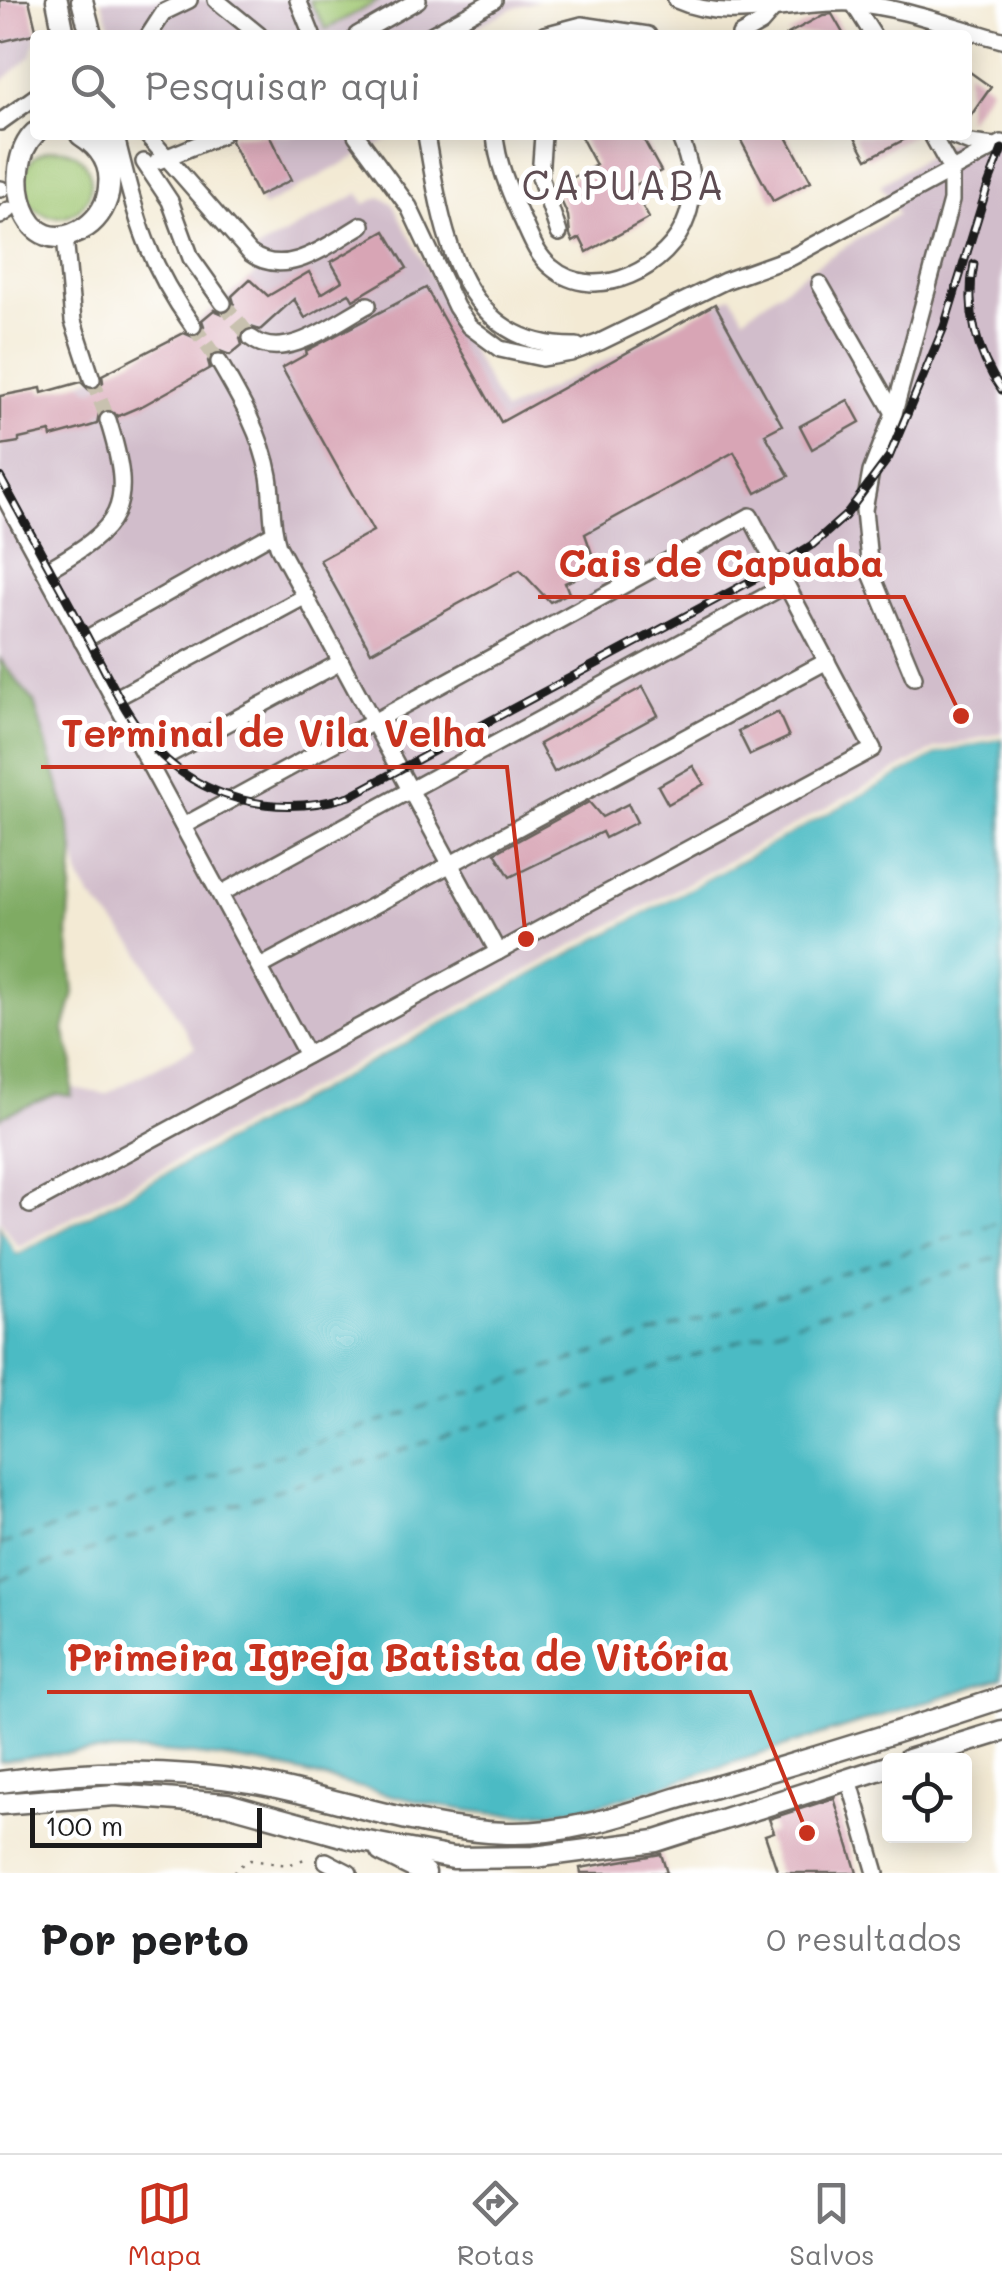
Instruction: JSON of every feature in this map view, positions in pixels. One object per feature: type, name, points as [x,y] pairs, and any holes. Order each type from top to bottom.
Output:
[{"type":"main road","points":[[82,0],[90,30]]},
{"type":"main road","points":[[30,135],[7,157],[1,189],[4,213],[32,232],[65,236],[85,228],[101,212],[110,181],[112,142]]},
{"type":"main road","points":[[88,140],[100,150],[110,181]]},
{"type":"main road","points":[[0,1782],[69,1772],[148,1770],[255,1783],[406,1818],[512,1834],[602,1820],[826,1755],[1002,1698]]},
{"type":"main road","points":[[931,1753],[1002,1731]]},
{"type":"main road","points":[[0,1804],[114,1795],[227,1804],[357,1840],[453,1858],[534,1857],[656,1841],[882,1769]]},
{"type":"main road","points":[[357,1840],[414,1871]]},
{"type":"street","points":[[151,30],[164,12],[189,0]]},
{"type":"street","points":[[216,0],[253,30]]},
{"type":"street","points":[[298,0],[310,30]]},
{"type":"street","points":[[366,30],[418,0]]},
{"type":"street","points":[[447,29],[494,0]]},
{"type":"street","points":[[676,0],[716,11],[853,3],[884,7],[966,30]]},
{"type":"street","points":[[853,3],[869,30]]},
{"type":"street","points":[[750,30],[761,24],[775,7]]},
{"type":"street","points":[[563,30],[582,25],[615,30]]},
{"type":"street","points":[[972,32],[1002,40]]},
{"type":"street","points":[[0,122],[30,101]]},
{"type":"street","points":[[151,140],[250,252],[264,261],[295,262],[362,225]]},
{"type":"street","points":[[144,162],[166,160],[210,140]]},
{"type":"street","points":[[360,140],[409,207],[456,307],[478,335],[500,349],[528,358],[556,357],[600,342],[725,281],[810,248],[998,144]]},
{"type":"street","points":[[427,140],[445,234],[461,275],[478,303],[502,325],[531,340],[564,346],[600,342]]},
{"type":"street","points":[[495,140],[503,171],[537,250],[558,273],[592,284],[617,280],[649,265],[681,232],[692,191],[690,164],[681,140]]},
{"type":"street","points":[[544,140],[540,177],[559,233]]},
{"type":"street","points":[[914,677],[877,591],[864,529],[871,472],[894,413],[952,201],[951,169],[935,140]]},
{"type":"street","points":[[962,140],[998,144]]},
{"type":"street","points":[[112,142],[144,162],[170,201],[190,258],[223,303]]},
{"type":"street","points":[[112,142],[144,241],[162,280],[193,326]]},
{"type":"street","points":[[65,236],[73,320],[92,379]]},
{"type":"street","points":[[820,284],[894,413]]},
{"type":"street","points":[[250,338],[274,349],[291,346],[368,305]]},
{"type":"street","points":[[219,362],[252,422],[266,463],[274,533],[498,952]]},
{"type":"street","points":[[44,571],[94,542],[115,514],[122,480],[108,420]]},
{"type":"street","points":[[0,489],[308,1055]]},
{"type":"street","points":[[30,1205],[873,749],[750,516],[183,826]]},
{"type":"street","points":[[82,641],[274,533]]},
{"type":"street","points":[[220,894],[786,585]]},
{"type":"street","points":[[114,698],[306,596]]},
{"type":"street","points":[[260,967],[826,661]]},
{"type":"street","points":[[150,765],[341,662]]},
{"type":"street","points":[[849,1779],[876,1873]]},
{"type":"street","points":[[326,1861],[349,1873]]},
{"type":"path","points":[[234,1873],[250,1860],[288,1865]]},
{"type":"shaded area","points":[[0,0],[29,0],[36,30],[30,30],[30,57],[0,83]]},
{"type":"shaded area","points":[[101,0],[540,0],[515,7],[470,30],[112,30]]},
{"type":"shaded area","points":[[972,129],[1002,133],[1002,738],[938,753],[16,1254],[0,1225],[0,1119],[57,1094],[71,1096],[73,1088],[106,1094],[195,1047],[138,949],[90,896],[80,879],[65,807],[34,702],[0,659],[0,396],[41,388],[43,393],[71,386],[129,363],[178,337],[255,275],[242,258],[359,193],[365,204],[380,197],[392,203],[504,412],[732,296],[744,317],[816,265],[898,214],[880,185],[954,140],[972,140]]},
{"type":"shaded area","points":[[230,140],[387,140],[263,207]]},
{"type":"green space","points":[[309,0],[380,0],[326,29]]},
{"type":"green space","points":[[57,149],[81,159],[91,183],[81,207],[57,217],[33,207],[23,183],[33,159]]},
{"type":"green space","points":[[0,659],[34,702],[65,807],[74,850],[68,934],[74,993],[64,1030],[73,1064],[71,1096],[57,1094],[0,1119]]},
{"type":"water","points":[[1002,738],[1002,1678],[619,1799],[530,1814],[438,1806],[287,1769],[193,1755],[63,1753],[0,1762],[0,1225],[17,1254],[938,753]]},
{"type":"pier","points":[[1002,733],[1002,738],[938,753],[16,1254],[0,1225],[0,1220],[18,1247],[935,749]]},
{"type":"building","points":[[0,0],[29,0],[36,30],[0,42]]},
{"type":"building","points":[[832,14],[841,30],[795,30]]},
{"type":"building","points":[[972,74],[991,87],[972,114]]},
{"type":"building","points":[[271,140],[291,180],[258,196],[231,141]]},
{"type":"building","points":[[583,140],[644,140],[661,171],[632,187],[649,218],[587,252],[580,238],[573,242],[568,216],[555,187],[596,165]]},
{"type":"building","points":[[741,140],[789,140],[811,181],[773,201]]},
{"type":"building","points":[[857,140],[903,140],[867,159]]},
{"type":"building","points":[[385,231],[407,268],[353,300],[349,293],[305,318],[294,299],[260,330],[244,329],[242,345],[230,355],[213,353],[208,361],[210,368],[144,405],[118,416],[106,409],[99,413],[97,424],[0,445],[0,396],[41,388],[42,393],[81,382],[89,390],[96,389],[103,382],[102,375],[184,333],[200,335],[202,320],[214,310],[230,312],[232,296],[250,279],[268,296],[309,272],[321,294],[342,281],[331,262]]},
{"type":"building","points":[[426,288],[501,422],[715,304],[782,425],[765,434],[789,476],[756,493],[734,452],[585,534],[597,568],[565,583],[569,593],[550,602],[520,570],[371,652],[320,560],[373,531],[282,368],[307,354],[306,351]]},
{"type":"building","points":[[848,400],[860,422],[812,449],[800,426]]},
{"type":"building","points":[[643,687],[658,715],[554,772],[539,744]]},
{"type":"building","points":[[778,712],[789,737],[750,755],[738,731]]},
{"type":"building","points":[[693,766],[704,784],[668,804],[658,786]]},
{"type":"building","points":[[589,802],[602,817],[628,804],[637,822],[605,838],[602,832],[510,877],[495,853]]},
{"type":"building","points":[[834,1798],[857,1873],[778,1873],[765,1835],[774,1832],[769,1819]]},
{"type":"building","points":[[661,1854],[667,1873],[581,1873],[580,1868]]},
{"type":"ferry route","points":[[0,1545],[1002,1221]]},
{"type":"ferry route","points":[[0,1580],[1002,1256]]},
{"type":"tunnel","points":[[223,303],[251,338]]},
{"type":"tunnel","points":[[193,326],[219,362]]},
{"type":"tunnel","points":[[92,379],[108,420]]},
{"type":"railway","points":[[0,477],[120,699],[165,759],[188,776],[238,799],[293,805],[350,796],[775,568],[812,545],[845,516],[889,457],[944,327],[1002,149]]},
{"type":"railway","points":[[974,264],[971,297],[975,330],[985,361],[1002,390]]},
{"type":"place","name":"Cais de Capuaba","points":[[961,716]]},
{"type":"place","name":"Terminal de Vila Velha","points":[[526,939]]},
{"type":"place","name":"Primeira Igreja Batista de Vitória","points":[[807,1833]]},
{"type":"district","name":"CAPUABA","points":[[624,186]]}]
